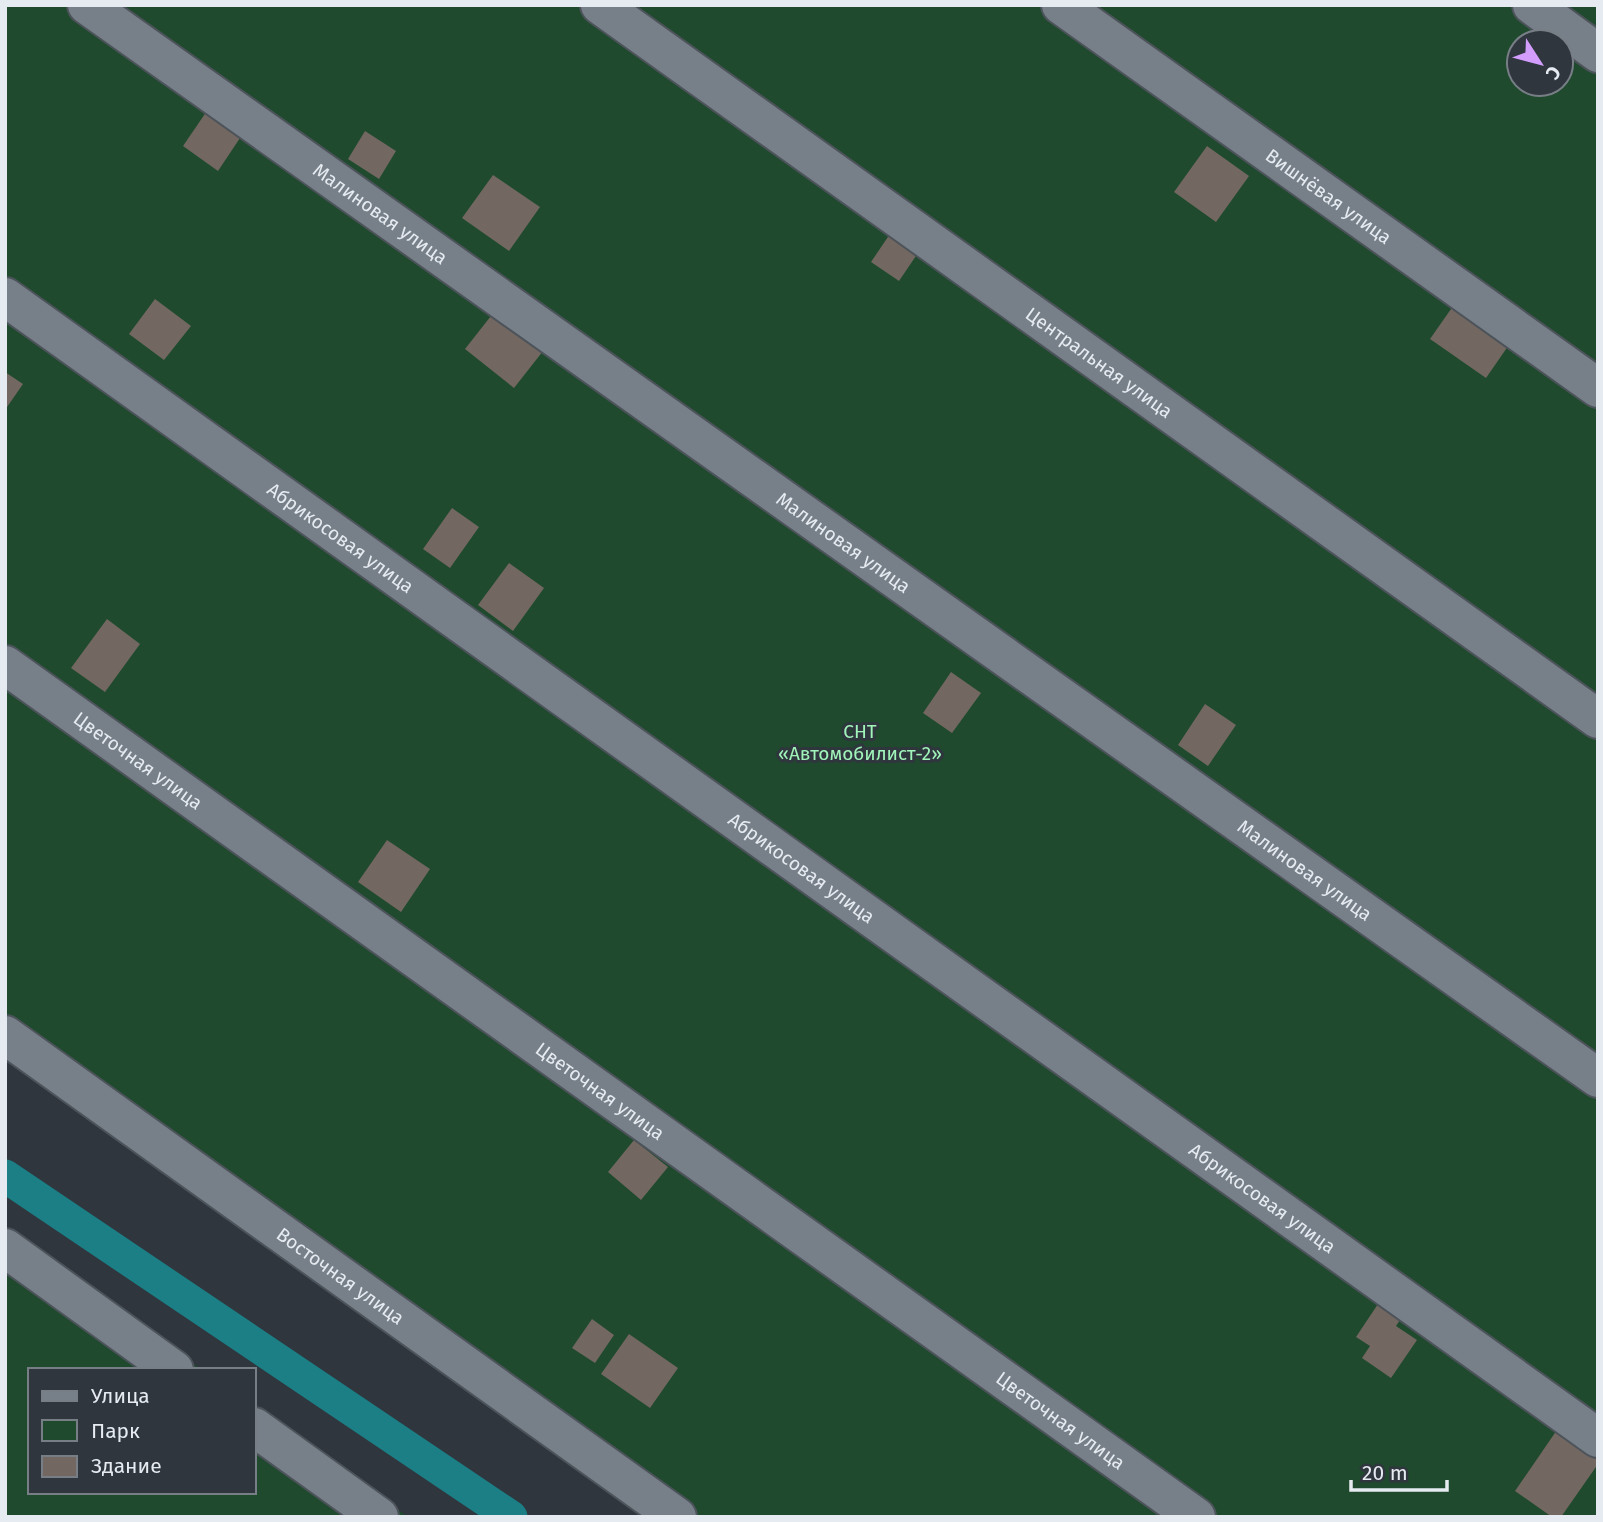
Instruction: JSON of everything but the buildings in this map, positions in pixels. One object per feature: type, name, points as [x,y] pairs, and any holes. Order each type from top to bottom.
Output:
[{"type":"street","name":"Малиновая улица","points":[[88,5],[1598,1078]]},
{"type":"street","name":"Центральная улица","points":[[600,5],[1598,719]]},
{"type":"street","name":"Вишнёвая улица","points":[[1061,5],[1598,388]]},
{"type":"street","points":[[1532,5],[1598,52]]},
{"type":"street","name":"Абрикосовая улица","points":[[5,297],[1598,1438]]},
{"type":"street","name":"Цветочная улица","points":[[5,665],[1196,1517]]},
{"type":"street","name":"Восточная улица","points":[[5,1035],[677,1517]]},
{"type":"street","points":[[5,1248],[171,1368]]},
{"type":"street","points":[[256,1428],[379,1517]]},
{"type":"green space","name":"СНТ «Автомобилист-2»","points":[[5,5],[1598,5],[1598,1517],[677,1517],[5,1035]]},
{"type":"green space","points":[[5,1229],[199,1368],[28,1368],[28,1494],[256,1494],[256,1408],[408,1517],[5,1517]]},
{"type":"waterway","points":[[5,1176],[511,1517]]}]
